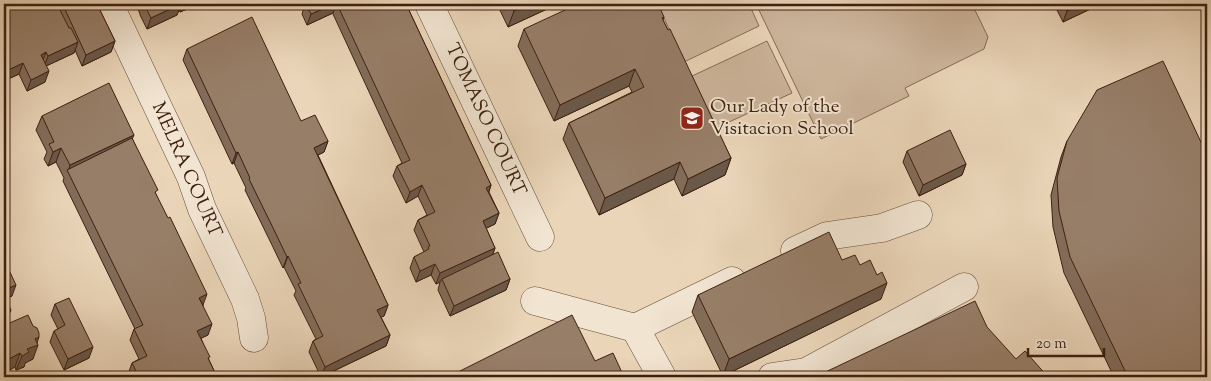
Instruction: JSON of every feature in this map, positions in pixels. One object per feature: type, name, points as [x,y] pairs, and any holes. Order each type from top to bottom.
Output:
[{"type":"street","name":"MELRA COURT","points":[[109,4],[191,177],[202,209],[245,298],[254,338]]},
{"type":"street","name":"TOMASO COURT","points":[[430,4],[540,237]]},
{"type":"street","points":[[777,259],[827,236],[882,228],[918,216]]},
{"type":"street","points":[[535,301],[635,328],[752,271]]},
{"type":"street","points":[[772,377],[806,372],[964,287]]},
{"type":"street","points":[[635,328],[662,377]]},
{"type":"shaded area","points":[[672,4],[749,4],[759,26],[684,62],[660,9]]},
{"type":"shaded area","points":[[756,4],[972,4],[988,37],[984,49],[905,88],[909,96],[821,139]]},
{"type":"shaded area","points":[[767,41],[792,93],[716,128],[692,76]]},
{"type":"building","points":[[22,4],[97,4],[115,41],[86,55],[63,5],[60,10],[78,42],[48,56],[46,52],[41,55],[49,71],[31,80],[23,63],[4,72],[4,12]]},
{"type":"building","points":[[144,4],[181,4],[151,18]]},
{"type":"building","points":[[306,4],[334,4],[311,14]]},
{"type":"building","points":[[337,4],[406,4],[491,185],[486,188],[499,213],[483,221],[495,248],[440,273],[435,264],[420,271],[414,257],[429,249],[428,247],[430,246],[418,220],[435,212],[422,185],[410,192],[397,166],[410,160]]},
{"type":"building","points":[[511,4],[529,4],[514,11]]},
{"type":"building","points":[[578,4],[658,4],[664,17],[662,18],[668,30],[670,29],[731,158],[688,179],[680,162],[605,198],[569,123],[644,87],[635,69],[560,105],[524,29]]},
{"type":"building","points":[[1064,4],[1082,4],[1067,11]]},
{"type":"building","points":[[252,17],[301,121],[315,115],[328,141],[314,148],[388,305],[377,310],[390,335],[325,367],[313,341],[323,336],[298,284],[301,283],[187,49]]},
{"type":"building","points":[[1163,61],[1207,155],[1207,377],[1128,377],[1070,257],[1059,211],[1057,178],[1067,141],[1097,90]]},
{"type":"building","points":[[109,83],[134,135],[70,165],[61,148],[53,152],[49,144],[54,142],[42,116]]},
{"type":"building","points":[[950,130],[966,164],[923,185],[907,151]]},
{"type":"building","points":[[132,138],[158,190],[155,192],[168,218],[170,217],[207,294],[199,298],[212,324],[197,331],[210,357],[208,358],[217,377],[139,377],[132,363],[147,356],[134,329],[143,325],[67,170]]},
{"type":"building","points":[[829,232],[842,260],[855,255],[860,265],[870,260],[877,275],[882,272],[887,283],[729,359],[698,295]]},
{"type":"building","points":[[498,252],[510,279],[454,306],[442,279]]},
{"type":"building","points":[[8,268],[16,285],[4,290],[4,270]]},
{"type":"building","points":[[4,298],[11,310],[4,313]]},
{"type":"building","points":[[69,298],[93,347],[68,359],[54,331],[65,325],[55,304]]},
{"type":"building","points":[[975,301],[987,327],[1016,359],[1025,351],[1048,377],[815,377]]},
{"type":"building","points":[[28,315],[39,333],[39,337],[35,339],[38,345],[27,349],[29,352],[22,356],[20,353],[9,359],[4,364],[4,322],[5,325]]},
{"type":"building","points":[[572,315],[595,361],[613,353],[624,377],[448,377]]},
{"type":"building","points":[[4,366],[9,377],[4,377]]},
{"type":"place","name":"Our Lady of the Visitacion School","points":[[692,118]]}]
